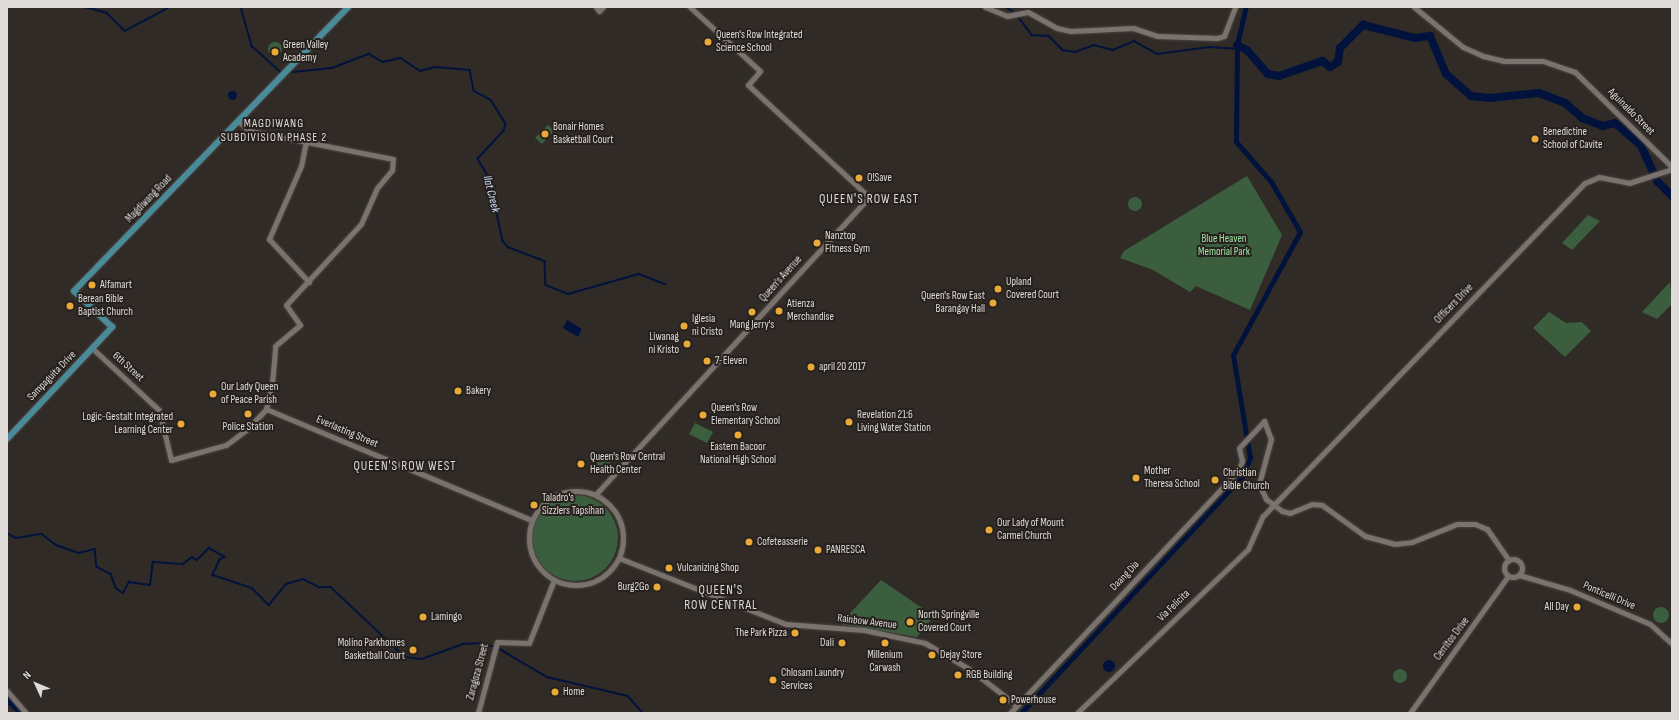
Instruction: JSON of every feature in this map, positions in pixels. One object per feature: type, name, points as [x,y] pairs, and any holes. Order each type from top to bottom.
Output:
[{"type":"main road","name":"Magdiwang Road","points":[[112,327],[74,291],[348,7]]},
{"type":"main road","name":"Sampaguita Drive","points":[[7,439],[112,327]]},
{"type":"street","points":[[596,7],[599,11],[603,7]]},
{"type":"street","name":"Queen's Avenue","points":[[596,494],[869,198],[748,85],[760,71],[690,7]]},
{"type":"street","points":[[985,7],[1006,16],[1021,12],[1057,28],[1081,31],[1133,28],[1158,36],[1217,38],[1224,36],[1235,7]]},
{"type":"street","name":"Aguinaldo Street","points":[[1414,7],[1463,47],[1478,54],[1504,61],[1533,60],[1562,66],[1575,72],[1594,88],[1672,168]]},
{"type":"street","points":[[238,121],[250,131],[393,159],[392,170],[377,188],[361,224],[309,282],[286,304],[300,325],[274,346],[272,384],[266,409]]},
{"type":"street","points":[[306,141],[301,166],[269,239],[309,282]]},
{"type":"street","name":"Officers Drive","points":[[1273,505],[1585,183],[1599,177],[1625,184],[1649,178],[1672,168]]},
{"type":"street","name":"6th Street","points":[[92,348],[150,401],[161,415],[171,460],[227,444],[266,409]]},
{"type":"street","name":"Everlasting Street","points":[[266,409],[532,520]]},
{"type":"street","name":"Daang Dia","points":[[1010,713],[1238,471],[1242,461],[1239,448],[1264,421],[1271,439],[1259,484],[1273,505]]},
{"type":"street","points":[[580,490],[596,494],[612,506],[619,518],[624,538],[619,558],[609,572],[590,583],[568,585],[554,580],[538,567],[532,555],[528,541],[532,520],[544,502],[558,494],[580,490]]},
{"type":"street","points":[[1273,505],[1290,513],[1312,504],[1322,504],[1365,536],[1394,544],[1412,542],[1457,524],[1475,524],[1487,529],[1509,560],[1520,562],[1520,574],[1508,576],[1504,566],[1509,560]]},
{"type":"street","name":"Via Felicita","points":[[1077,713],[1248,549],[1260,519],[1273,505]]},
{"type":"street","name":"Rainbow Avenue","points":[[619,558],[786,624],[890,634],[925,643],[965,666],[1016,705]]},
{"type":"street","name":"Ponticelli Drive","points":[[1520,574],[1530,579],[1574,592],[1650,624],[1672,644]]},
{"type":"street","name":"Cerritos Drive","points":[[1410,713],[1508,576]]},
{"type":"street","name":"Zaragoza Street","points":[[478,713],[496,642],[529,643],[554,580]]},
{"type":"street","points":[[7,691],[26,713]]},
{"type":"green space","points":[[275,42],[280,44],[282,49],[280,54],[275,56],[270,54],[268,49],[270,44]]},
{"type":"green space","name":"Bonair Homes Basketball Court","points":[[548,125],[554,131],[542,144],[535,138]]},
{"type":"green space","name":"Blue Heaven Memorial Park","points":[[1247,176],[1282,235],[1250,310],[1196,286],[1190,292],[1153,270],[1120,258],[1124,251]]},
{"type":"green space","points":[[1135,197],[1140,199],[1142,204],[1140,209],[1135,211],[1130,209],[1128,204],[1130,199]]},
{"type":"green space","points":[[1588,215],[1600,221],[1572,250],[1562,243]]},
{"type":"green space","points":[[1670,282],[1672,304],[1657,319],[1642,312]]},
{"type":"green space","points":[[1549,312],[1566,323],[1582,322],[1591,331],[1565,357],[1533,328]]},
{"type":"green space","points":[[695,423],[713,432],[707,443],[689,434]]},
{"type":"green space","points":[[604,457],[609,459],[611,464],[609,469],[604,471],[599,469],[597,464],[599,459]]},
{"type":"green space","points":[[575,495],[592,498],[606,507],[615,521],[618,538],[615,555],[606,569],[592,578],[575,581],[558,578],[544,569],[535,555],[532,538],[535,521],[544,507],[558,498]]},
{"type":"green space","points":[[881,580],[934,616],[917,637],[840,624]]},
{"type":"green space","points":[[1661,607],[1668,612],[1669,615],[1664,622],[1661,623],[1654,618],[1653,615],[1658,608]]},
{"type":"green space","points":[[1397,669],[1403,669],[1407,673],[1407,679],[1403,683],[1397,683],[1393,679],[1393,673]]},
{"type":"water","points":[[230,91],[234,91],[236,95],[234,99],[230,99],[228,97],[228,93]]},
{"type":"water","points":[[567,320],[582,329],[578,337],[563,328]]},
{"type":"water","points":[[1111,660],[1114,661],[1114,671],[1107,672],[1104,671],[1103,664],[1104,661]]},
{"type":"waterway","name":"Ilat Creek","points":[[85,7],[107,13],[125,31],[170,7]]},
{"type":"waterway","name":"Ilat Creek","points":[[241,7],[252,46],[280,71]]},
{"type":"waterway","points":[[1006,7],[1014,12]]},
{"type":"waterway","points":[[1021,713],[1242,477],[1250,458],[1233,355],[1300,232],[1271,182],[1236,142],[1237,45],[1246,7]]},
{"type":"waterway","points":[[1017,15],[1032,35],[1049,36],[1063,50],[1075,52],[1094,45],[1113,50],[1134,41],[1157,54],[1210,47],[1236,49]]},
{"type":"waterway","points":[[1237,45],[1247,50],[1268,74],[1279,76],[1322,61],[1330,67],[1338,62],[1340,48],[1363,25],[1415,38],[1430,36],[1446,74],[1471,96],[1490,98],[1539,93],[1565,103],[1582,118],[1603,126],[1615,123],[1641,146],[1658,182],[1672,196]]},
{"type":"waterway","name":"Ilat Creek","points":[[292,72],[332,68],[369,54],[383,62],[401,58],[420,71],[435,67],[470,70],[474,91],[491,100],[506,124],[504,131],[478,159],[489,177],[503,241],[508,247],[545,261],[546,285],[568,294],[639,274],[665,284]]},
{"type":"waterway","points":[[7,533],[16,538],[42,534],[56,545],[79,553],[95,549],[97,567],[111,574],[116,588],[123,593],[129,582],[150,585],[153,562],[183,564],[192,557],[197,560],[209,548],[225,557],[220,560],[213,575],[252,588],[269,605],[286,584],[303,579],[319,587],[331,587],[405,657],[422,659],[463,644],[481,643],[498,648],[547,677],[628,696],[643,713]]},
{"type":"waterway","points":[[7,698],[23,713]]},
{"type":"place","name":"Queen's Row Integrated Science School","points":[[708,42]]},
{"type":"place","name":"Green Valley Academy","points":[[275,52]]},
{"type":"place","name":"Bonair Homes Basketball Court","points":[[545,134]]},
{"type":"place","name":"Benedictine School of Cavite","points":[[1535,139]]},
{"type":"place","name":"O!Save","points":[[859,178]]},
{"type":"place","name":"Nanztop Fitness Gym","points":[[817,243]]},
{"type":"place","name":"Alfamart","points":[[92,285]]},
{"type":"place","name":"Upland Covered Court","points":[[998,289]]},
{"type":"place","name":"Queen's Row East Barangay Hall","points":[[993,303]]},
{"type":"place","name":"Berean Bible Baptist Church","points":[[70,306]]},
{"type":"place","name":"Atienza Merchandise","points":[[779,311]]},
{"type":"place","name":"Mang Jerry's","points":[[752,312]]},
{"type":"place","name":"Iglesia ni Cristo","points":[[684,326]]},
{"type":"place","name":"Liwanag ni Kristo","points":[[687,344]]},
{"type":"place","name":"7-Eleven","points":[[707,361]]},
{"type":"place","name":"april 20 2017","points":[[811,367]]},
{"type":"place","name":"Bakery","points":[[458,391]]},
{"type":"place","name":"Our Lady Queen of Peace Parish","points":[[213,394]]},
{"type":"place","name":"Police Station","points":[[248,414]]},
{"type":"place","name":"Queen's Row Elementary School","points":[[703,415]]},
{"type":"place","name":"Revelation 21:6 Living Water Station","points":[[849,422]]},
{"type":"place","name":"Logic-Gestalt Integrated Learning Center","points":[[181,424]]},
{"type":"place","name":"Eastern Bacoor National High School","points":[[738,435]]},
{"type":"place","name":"Queen's Row Central Health Center","points":[[581,464]]},
{"type":"place","name":"Mother Theresa School","points":[[1136,478]]},
{"type":"place","name":"Christian Bible Church","points":[[1215,480]]},
{"type":"place","name":"Taladro's Sizzlers Tapsihan","points":[[534,505]]},
{"type":"place","name":"Our Lady of Mount Carmel Church","points":[[989,530]]},
{"type":"place","name":"Cofeteasserie","points":[[749,542]]},
{"type":"place","name":"PANRESCA","points":[[818,550]]},
{"type":"place","name":"Vulcanizing Shop","points":[[669,568]]},
{"type":"place","name":"Burg2Go","points":[[657,587]]},
{"type":"place","name":"All Day","points":[[1577,607]]},
{"type":"place","name":"Lamingo","points":[[423,617]]},
{"type":"place","name":"North Springville Covered Court","points":[[910,622]]},
{"type":"place","name":"The Park Pizza","points":[[795,633]]},
{"type":"place","name":"Dali","points":[[842,643]]},
{"type":"place","name":"Millenium Carwash","points":[[885,643]]},
{"type":"place","name":"Molino Parkhomes Basketball Court","points":[[413,650]]},
{"type":"place","name":"Dejay Store","points":[[932,655]]},
{"type":"place","name":"RGB Building","points":[[958,675]]},
{"type":"place","name":"Chlosam Laundry Services","points":[[773,680]]},
{"type":"place","name":"Home","points":[[555,692]]},
{"type":"place","name":"Powerhouse","points":[[1003,700]]},
{"type":"district","name":"MAGDIWANG SUBDIVISION PHASE 2","points":[[274,131]]},
{"type":"district","name":"QUEEN'S ROW EAST","points":[[869,199]]},
{"type":"district","name":"QUEEN'S ROW WEST","points":[[405,466]]},
{"type":"district","name":"QUEEN'S ROW CENTRAL","points":[[721,598]]}]
